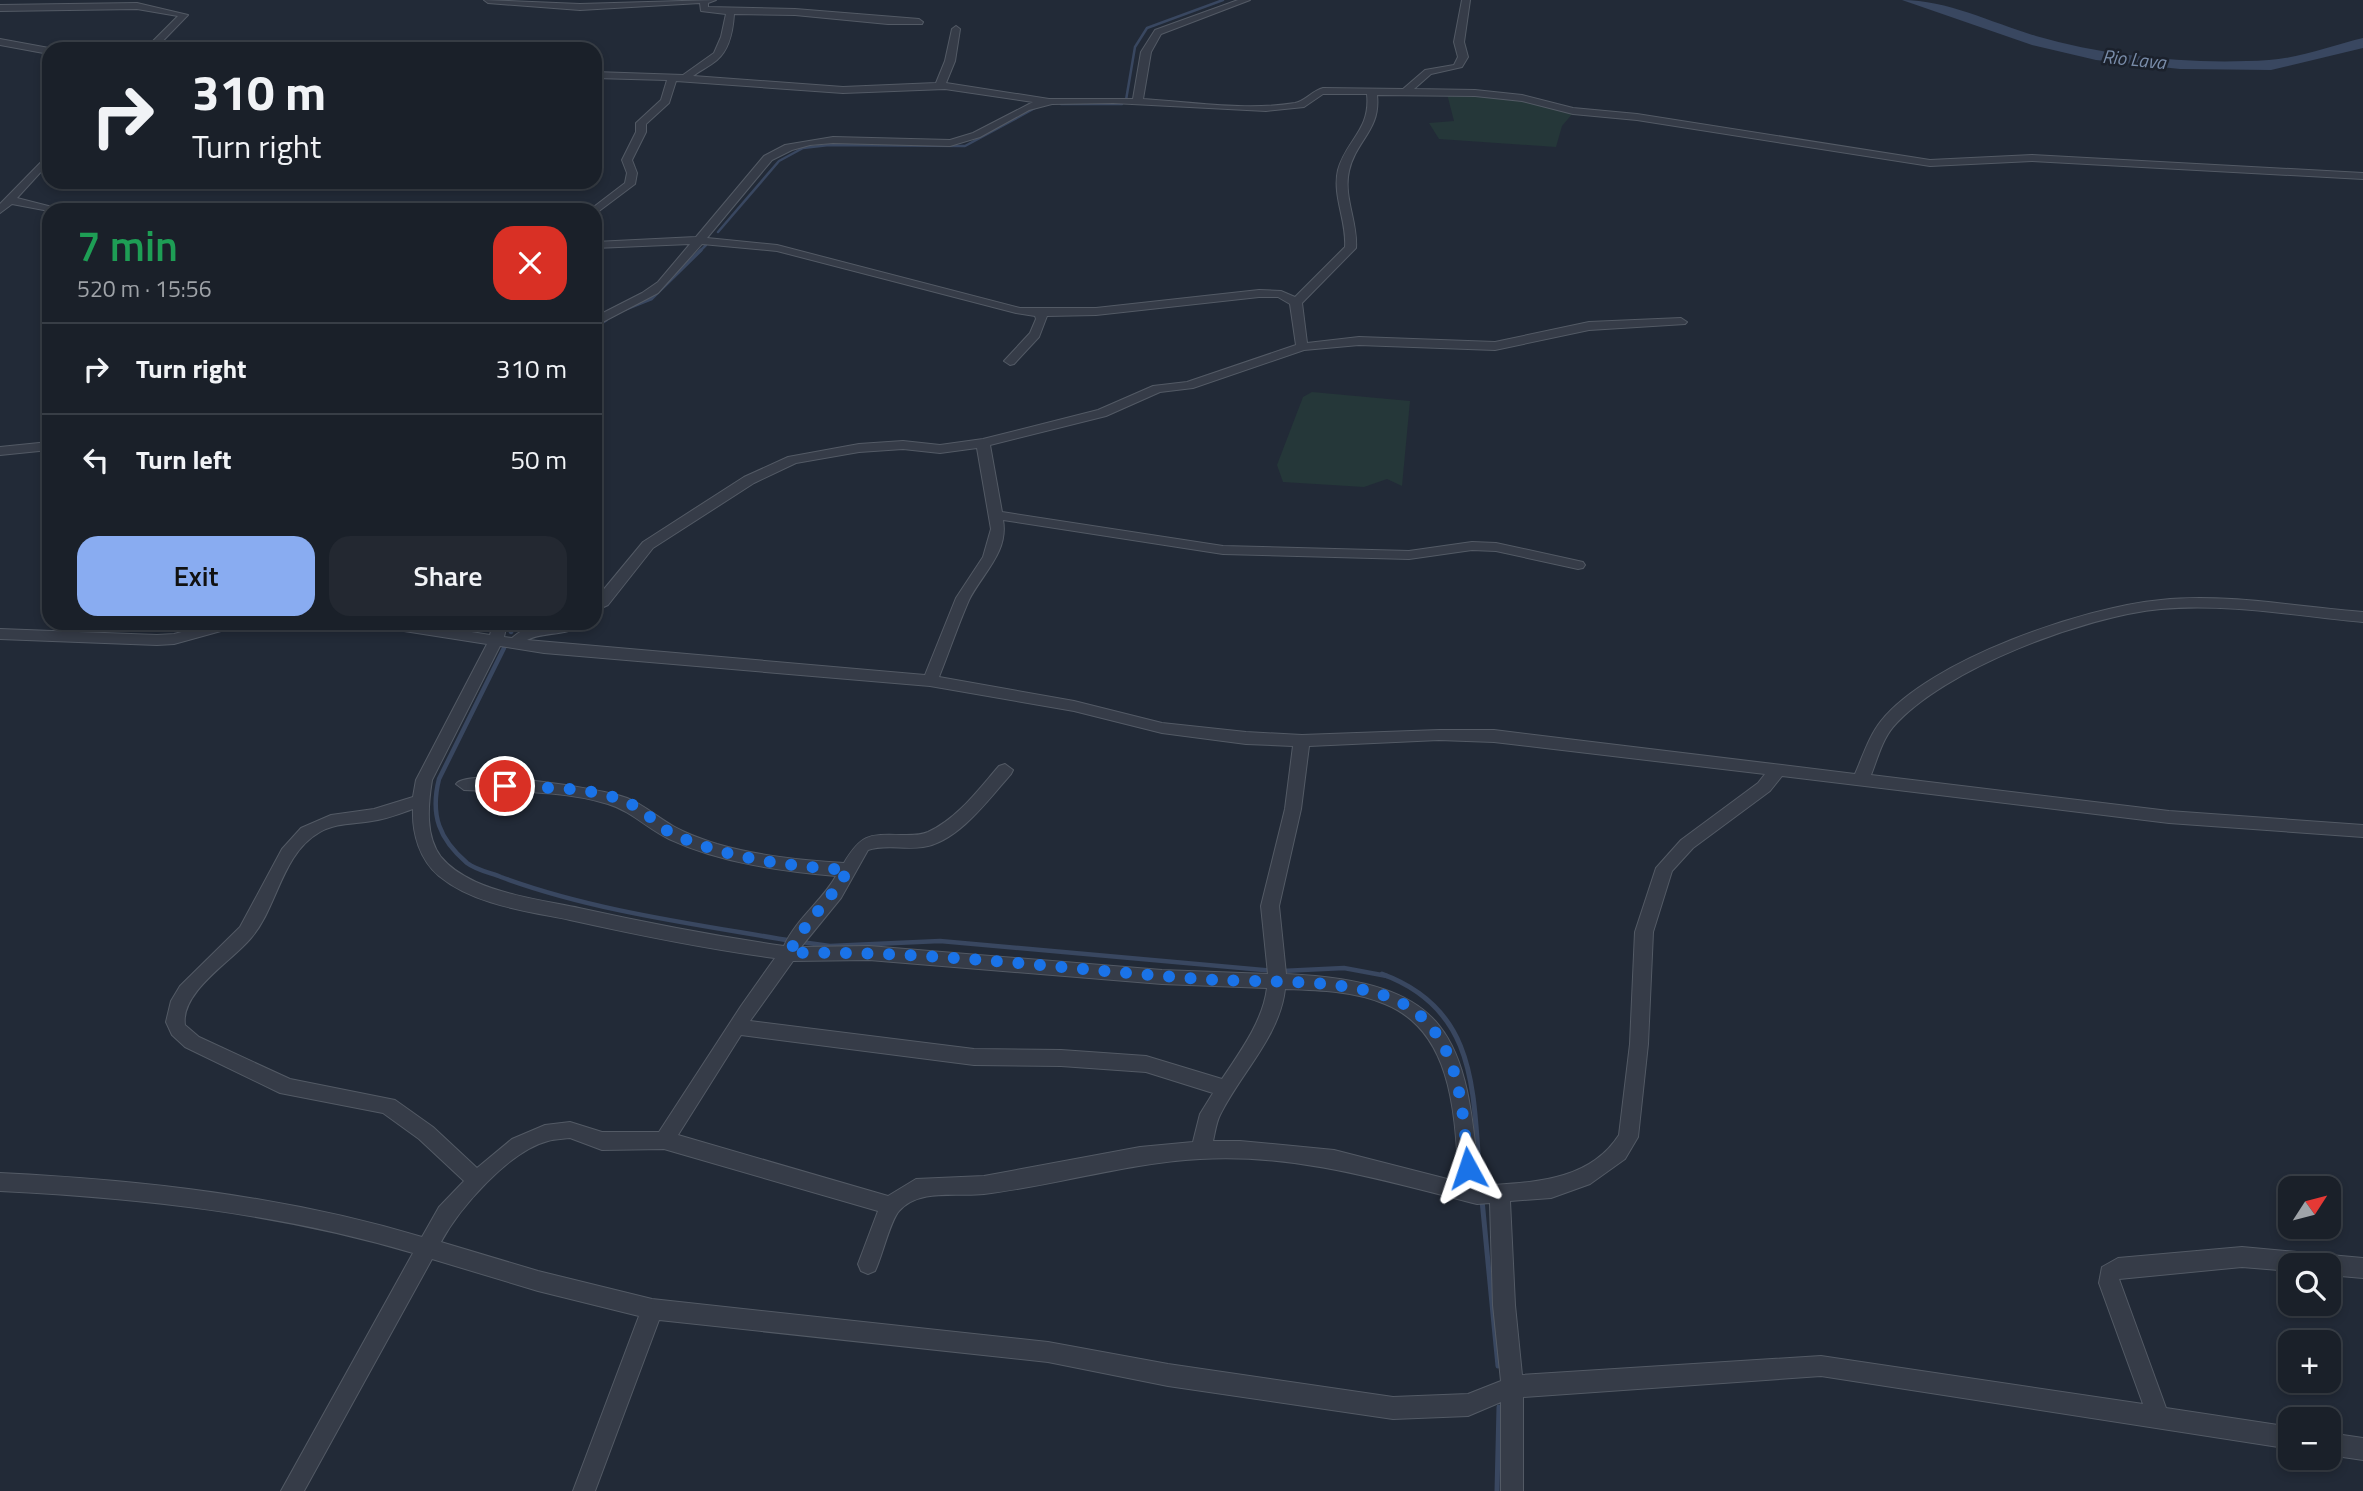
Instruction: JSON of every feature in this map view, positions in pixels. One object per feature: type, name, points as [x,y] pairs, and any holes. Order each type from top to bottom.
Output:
[{"type":"street","points":[[488,0],[542,6],[708,1],[704,9],[730,12],[775,11],[867,22],[919,22]]},
{"type":"street","points":[[1137,103],[1146,52],[1158,32],[1246,0]]},
{"type":"street","points":[[1404,93],[1428,72],[1457,67],[1462,57],[1459,41],[1466,0]]},
{"type":"street","points":[[0,8],[22,4],[137,6],[184,15],[157,42]]},
{"type":"street","points":[[686,78],[696,66],[715,57],[730,23],[730,12]]},
{"type":"street","points":[[940,86],[956,29]]},
{"type":"street","points":[[0,42],[42,50]]},
{"type":"street","points":[[602,75],[686,78],[843,90],[940,86],[1049,101],[1180,107],[1299,106],[1318,92],[1441,91],[1511,97],[1573,111],[1637,117],[1930,163],[2032,158],[2363,176]]},
{"type":"street","points":[[602,206],[630,184],[632,173],[627,160],[641,132],[641,123],[666,101],[667,90],[673,78]]},
{"type":"street","points":[[1296,302],[1350,248],[1352,239],[1342,198],[1341,180],[1351,151],[1372,123],[1375,113],[1372,93]]},
{"type":"street","points":[[602,318],[645,299],[682,262],[768,159],[793,145],[826,141],[958,142],[1049,101]]},
{"type":"street","points":[[0,210],[42,165]]},
{"type":"street","points":[[9,200],[42,207]]},
{"type":"street","points":[[602,244],[698,240],[776,248],[1020,311],[1040,313],[1086,313],[1170,301],[1275,293],[1296,302]]},
{"type":"street","points":[[1296,302],[1302,347]]},
{"type":"street","points":[[1010,361],[1035,334],[1042,319],[1040,313]]},
{"type":"street","points":[[602,602],[648,545],[765,471],[804,456],[859,448],[903,445],[940,449],[983,443],[1102,413],[1157,389],[1189,385],[1302,347],[1359,341],[1495,346],[1590,327],[1681,322]]},
{"type":"street","points":[[930,681],[963,598],[990,557],[998,529],[983,443]]},
{"type":"street","points":[[0,451],[42,447]]},
{"type":"street","points":[[997,515],[1223,550],[1409,555],[1472,546],[1496,547],[1578,565]]},
{"type":"street","points":[[1861,779],[1885,725],[1928,689],[2012,648],[2108,612],[2127,607],[2176,604],[2273,607],[2363,617]]},
{"type":"street","points":[[0,634],[157,640],[174,639],[208,630]]},
{"type":"street","points":[[426,630],[514,645],[930,681],[1074,705],[1162,728],[1302,741],[1438,735],[1493,736],[2169,817],[2363,831]]},
{"type":"street","points":[[498,630],[495,642],[424,780],[420,801],[419,816],[430,853],[443,870],[470,887],[527,904],[634,927],[868,953],[1278,975],[1375,993],[1410,1008],[1439,1034],[1448,1054],[1485,1194],[1504,1305],[1512,1387],[1512,1491]]},
{"type":"street","points":[[514,645],[521,637],[546,630]]},
{"type":"street","points":[[1201,1150],[1210,1114],[1249,1053],[1274,1003],[1278,975],[1271,934],[1270,906],[1285,849],[1302,741]]},
{"type":"street","points":[[664,1140],[793,945],[835,893],[862,846],[868,842],[923,841],[947,829],[968,813],[1005,770]]},
{"type":"street","points":[[868,1264],[890,1206],[916,1188],[984,1185],[1140,1156],[1201,1150],[1240,1150],[1334,1159],[1485,1194],[1551,1189],[1590,1175],[1618,1153],[1628,1137],[1636,1077],[1644,932],[1664,868],[1687,844],[1765,787],[1778,770]]},
{"type":"street","points":[[464,784],[582,791],[635,806],[655,824],[675,835],[723,851],[755,860],[848,870]]},
{"type":"street","points":[[420,801],[375,815],[333,819],[306,833],[285,862],[264,905],[235,944],[196,981],[176,1009],[175,1019],[178,1032],[192,1042],[287,1087],[388,1106],[426,1133],[476,1180]]},
{"type":"street","points":[[737,1027],[974,1056],[1146,1064],[1225,1088]]},
{"type":"street","points":[[292,1491],[428,1250],[446,1213],[476,1180],[519,1146],[556,1129],[603,1141],[664,1140],[713,1152],[890,1206]]},
{"type":"street","points":[[0,1182],[81,1186],[197,1198],[361,1228],[428,1250],[652,1309],[1048,1352],[1168,1375],[1392,1408],[1468,1405],[1512,1387],[1821,1366],[2278,1436]]},
{"type":"street","points":[[2158,1416],[2109,1283],[2109,1274],[2118,1268],[2242,1257],[2363,1268]]},
{"type":"street","points":[[584,1491],[652,1309]]},
{"type":"street","points":[[2341,1446],[2363,1449]]},
{"type":"shaded area","points":[[1447,94],[1524,100],[1573,113],[1562,126],[1556,147],[1439,139],[1429,123],[1454,121]]},
{"type":"shaded area","points":[[1312,392],[1410,401],[1402,486],[1387,479],[1364,487],[1283,482],[1277,465],[1303,397]]},
{"type":"waterway","points":[[1126,100],[1135,47],[1147,28],[1223,0]]},
{"type":"waterway","name":"Rio Lava","points":[[1910,0],[2032,40],[2096,55],[2180,64],[2271,65],[2363,43]]},
{"type":"waterway","points":[[1061,104],[1122,104]]},
{"type":"waterway","points":[[718,232],[779,161],[803,148],[829,145],[965,146],[1035,108]]},
{"type":"waterway","points":[[701,250],[706,245]]},
{"type":"waterway","points":[[626,309],[651,299],[701,250]]},
{"type":"waterway","points":[[602,323],[606,320]]},
{"type":"waterway","points":[[504,648],[439,779],[436,792],[439,826],[457,854],[479,869],[572,899],[792,941]]},
{"type":"waterway","points":[[801,942],[830,946],[940,941],[1274,971]]},
{"type":"waterway","points":[[1282,971],[1344,968],[1386,976]]},
{"type":"waterway","points":[[1386,976],[1415,990],[1439,1011],[1455,1035],[1466,1062],[1472,1092],[1481,1191]]},
{"type":"waterway","points":[[1482,1200],[1498,1366]]},
{"type":"waterway","points":[[1497,1491],[1499,1407]]},
{"type":"route","points":[[505,786],[582,791],[611,798],[635,806],[655,824],[675,835],[713,848],[755,860],[799,867],[848,870],[835,893],[797,936],[789,953],[868,953],[1202,979],[1323,984],[1375,993],[1391,999],[1410,1008],[1439,1034],[1448,1054],[1464,1120],[1468,1168]]}]
